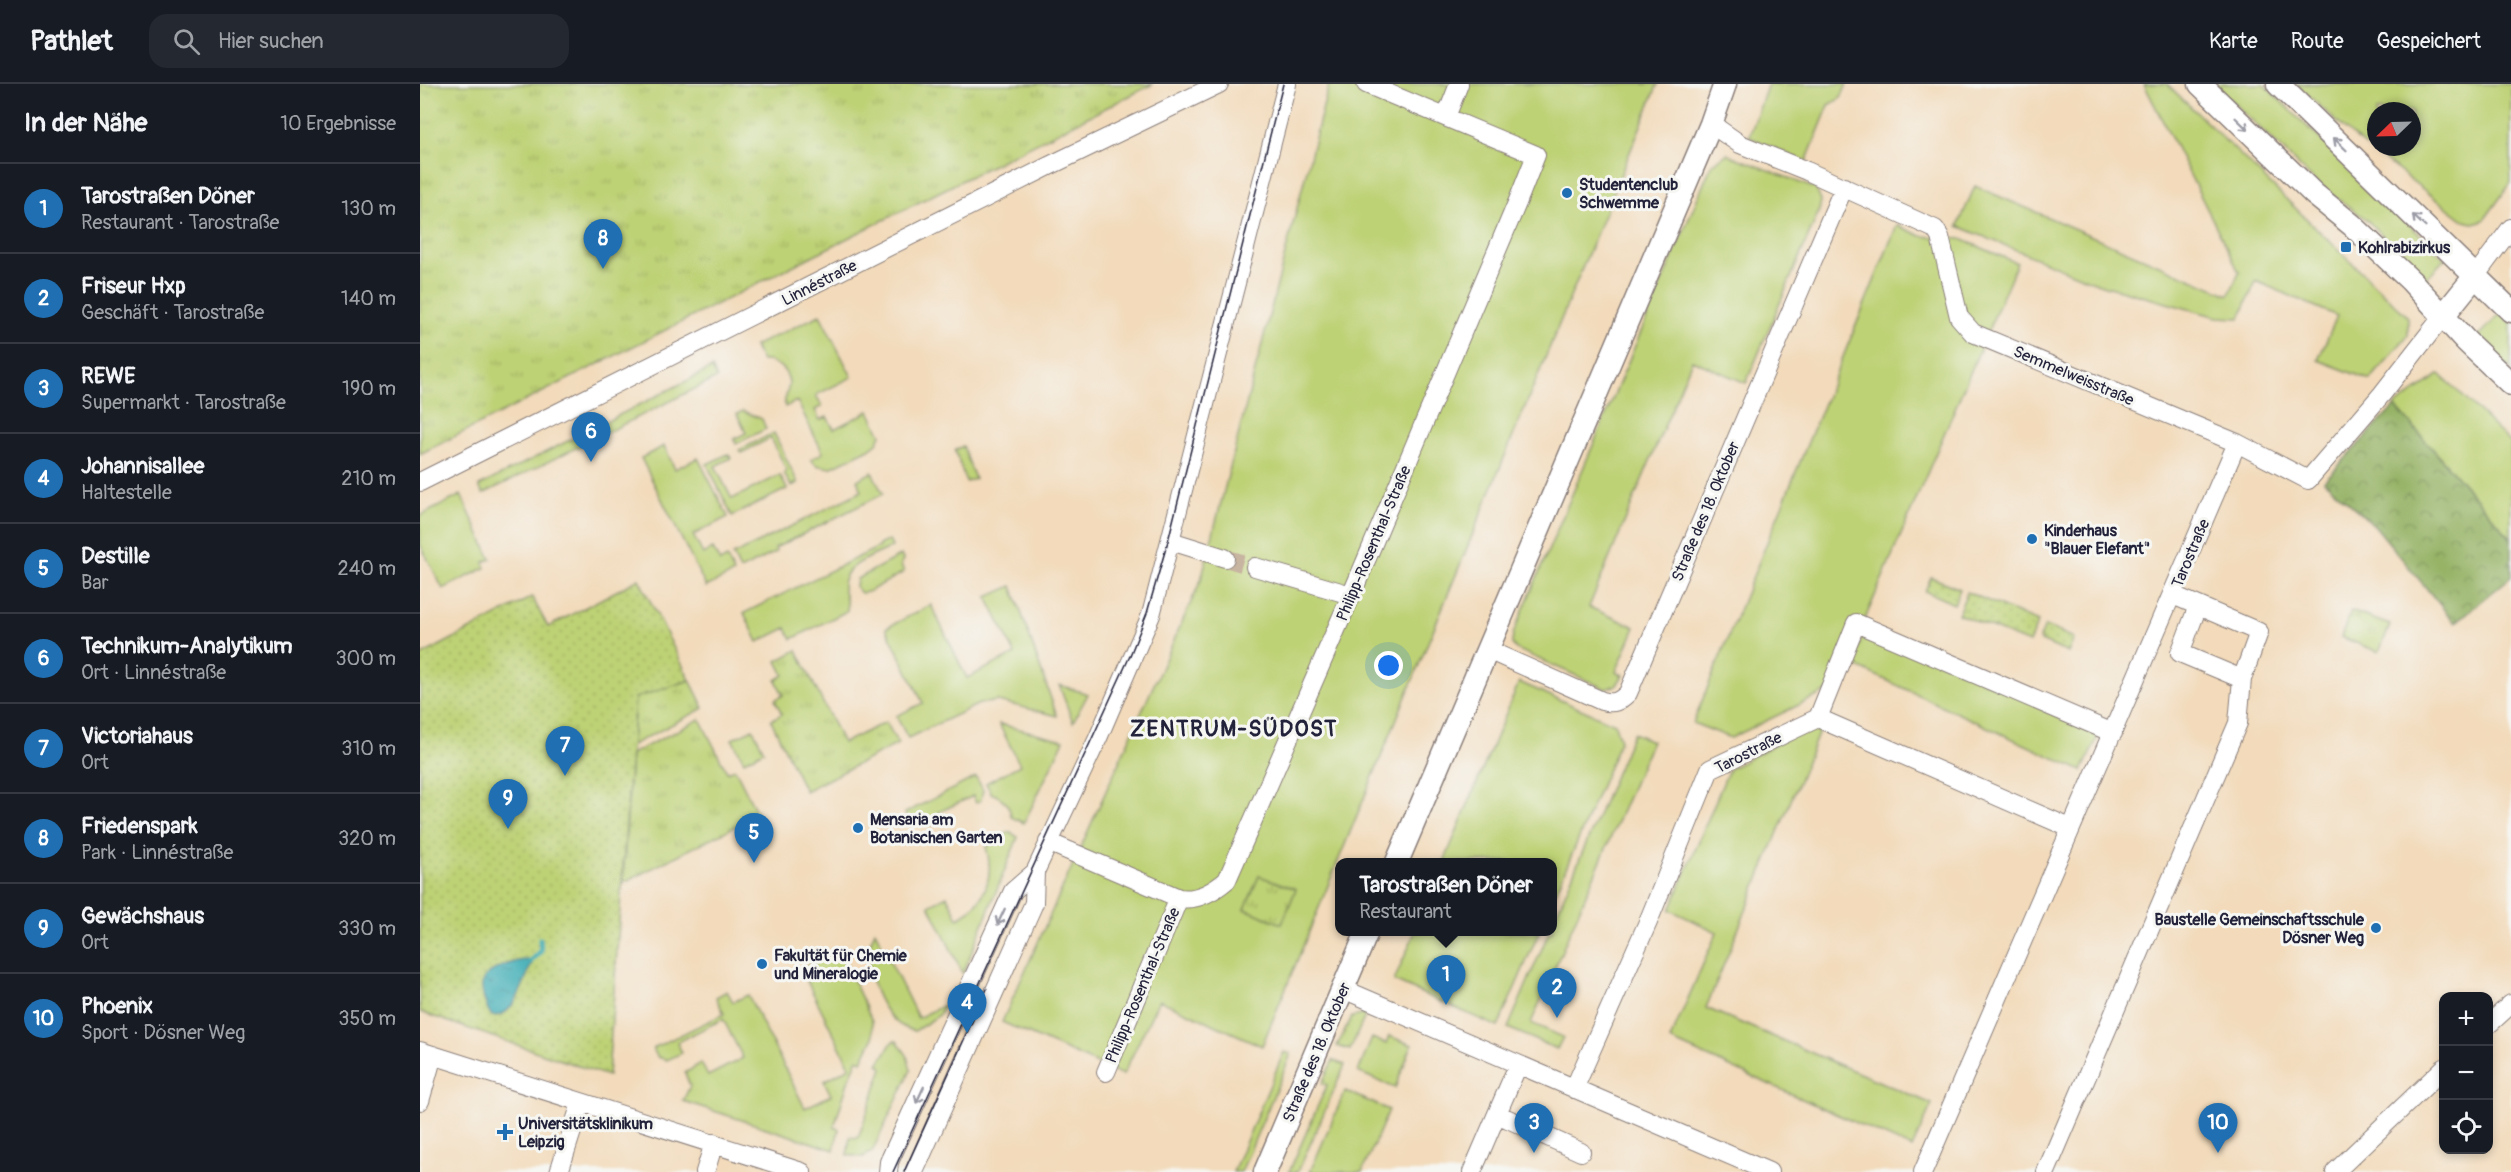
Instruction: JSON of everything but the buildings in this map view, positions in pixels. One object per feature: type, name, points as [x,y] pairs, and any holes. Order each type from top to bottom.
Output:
[{"type":"main road","points":[[1399,858],[1712,124],[1725,84]]},
{"type":"main road","points":[[2200,84],[2314,194],[2352,225],[2511,384]]},
{"type":"main road","points":[[2278,84],[2511,311]]},
{"type":"main road","points":[[2443,316],[2476,275]]},
{"type":"main road","name":"Straße des 18. Oktober","points":[[1265,1172],[1366,936]]},
{"type":"street","name":"Linnéstraße","points":[[420,482],[1051,165],[1219,84]]},
{"type":"street","points":[[914,1172],[1034,903],[1035,872],[1094,746],[1151,615],[1172,542],[1287,84]]},
{"type":"street","points":[[1366,84],[1446,117],[1459,84]]},
{"type":"street","name":"Philipp-Rosenthal-Straße","points":[[1048,842],[1179,898],[1200,897],[1216,890],[1227,880],[1351,595],[1536,155],[1446,117]]},
{"type":"street","name":"Semmelweisstraße","points":[[1712,124],[1740,144],[1844,187],[1935,229],[1940,237],[1959,317],[1973,333],[2237,443],[2308,480],[2382,394],[2443,316]]},
{"type":"street","name":"Straße des 18. Oktober","points":[[1488,650],[1602,701],[1620,702],[1628,693],[1844,187]]},
{"type":"street","points":[[2476,275],[2511,228]]},
{"type":"street","name":"Tarostraße","points":[[1923,1172],[2237,443]]},
{"type":"street","points":[[1172,542],[1225,558]]},
{"type":"street","points":[[1254,567],[1351,595]]},
{"type":"street","points":[[2046,1172],[2238,723],[2242,679],[2259,632],[2173,595]]},
{"type":"street","points":[[2198,606],[2180,652],[2242,679]]},
{"type":"street","points":[[2070,828],[1818,718],[1856,623],[2113,733]]},
{"type":"street","name":"Tarostraße","points":[[1574,1089],[1648,922],[1710,769],[1818,718]]},
{"type":"street","points":[[888,1172],[892,1154],[1013,891],[1035,872]]},
{"type":"street","name":"Philipp-Rosenthal-Straße","points":[[1106,1072],[1179,898]]},
{"type":"street","points":[[1343,989],[1769,1172]]},
{"type":"street","points":[[2493,1020],[2511,1004]]},
{"type":"street","points":[[420,1101],[426,1053],[802,1172]]},
{"type":"street","points":[[1472,1172],[1518,1065]]},
{"type":"street","points":[[2335,1172],[2439,1073]]},
{"type":"street","points":[[559,1172],[581,1103]]},
{"type":"street","points":[[1497,1114],[1581,1152]]},
{"type":"street","points":[[705,1172],[714,1143]]},
{"type":"green space","points":[[420,84],[1153,84],[420,454]]},
{"type":"green space","points":[[1329,84],[1658,84],[1339,858],[1335,858],[1335,869],[1262,1046],[1159,1000],[1123,1075],[1002,1022],[1201,580]]},
{"type":"green space","points":[[1768,84],[1847,84],[1841,98],[1829,105],[1806,162],[1749,137]]},
{"type":"green space","points":[[2144,84],[2167,84],[2408,317],[2408,335],[2370,380],[2318,360],[2337,316],[2256,281],[2240,318],[2217,317],[2099,284],[1958,226],[1975,186],[2229,295],[2239,272]]},
{"type":"green space","points":[[2214,84],[2263,84],[2445,259],[2426,278],[2367,220],[2318,184]]},
{"type":"green space","points":[[2296,84],[2511,84],[2511,183],[2484,220],[2473,223],[2465,221],[2379,156],[2421,156],[2421,102],[2367,102],[2367,147]]},
{"type":"green space","points":[[1727,154],[1816,189],[1821,201],[1819,211],[1746,383],[1692,360],[1589,607],[1635,627],[1616,672],[1623,675],[1617,685],[1606,689],[1516,649],[1512,644],[1513,634],[1712,164]]},
{"type":"green space","points":[[1897,225],[1921,236],[1961,239],[2017,263],[1836,687],[1731,738],[1693,723]]},
{"type":"green space","points":[[2501,313],[2511,323],[2511,370],[2477,338]]},
{"type":"green space","points":[[820,315],[852,377],[816,395],[822,406],[815,410],[820,420],[827,417],[834,429],[869,411],[881,435],[877,443],[869,449],[830,468],[816,465],[811,459],[823,453],[797,401],[785,407],[789,383],[786,374],[776,364],[762,361],[754,346]]},
{"type":"green space","points":[[712,368],[717,378],[483,494],[479,486]]},
{"type":"green space","points":[[2440,374],[2511,443],[2511,538],[2395,406]]},
{"type":"green space","points":[[2395,406],[2511,538],[2511,577],[2455,623],[2375,526],[2324,481]]},
{"type":"green space","points":[[743,411],[762,419],[766,429],[736,444],[734,439],[746,433],[737,414]]},
{"type":"green space","points":[[774,433],[798,483],[791,486],[784,473],[787,471],[771,438],[741,453],[739,450]]},
{"type":"green space","points":[[664,446],[675,469],[698,458],[728,517],[693,535],[703,554],[713,549],[720,562],[727,558],[734,573],[706,587],[641,458]]},
{"type":"green space","points":[[963,446],[975,479],[966,482],[955,450]]},
{"type":"green space","points":[[728,454],[731,458],[715,466],[732,499],[780,475],[787,489],[732,516],[707,464]]},
{"type":"green space","points":[[872,472],[883,494],[775,548],[776,552],[740,570],[733,555],[862,491],[857,480]]},
{"type":"green space","points":[[461,495],[491,559],[484,562],[485,568],[443,589],[420,544],[420,516]]},
{"type":"green space","points":[[889,540],[892,547],[861,562],[848,572],[843,587],[847,611],[792,639],[786,628],[758,642],[744,613]]},
{"type":"green space","points":[[901,555],[904,572],[868,592],[861,593],[856,587],[857,579]]},
{"type":"green space","points":[[1931,577],[1960,589],[1954,604],[1925,591]]},
{"type":"green space","points":[[639,579],[690,680],[635,698],[608,1076],[420,1012],[420,656],[532,597],[548,627]]},
{"type":"green space","points":[[1012,586],[1057,716],[998,701],[979,704],[908,738],[896,716],[923,703],[886,628],[931,605],[967,678],[1015,654],[987,597]]},
{"type":"green space","points":[[1967,592],[2038,622],[2029,643],[1958,614]]},
{"type":"green space","points":[[2351,611],[2390,625],[2379,652],[2341,637]]},
{"type":"green space","points":[[2045,626],[2074,638],[2068,653],[2039,640]]},
{"type":"green space","points":[[1866,630],[2100,732],[2082,771],[1851,664]]},
{"type":"green space","points":[[797,650],[843,743],[886,722],[898,744],[805,791],[771,720],[782,714],[775,700],[783,695],[776,680],[784,675],[777,661]]},
{"type":"green space","points":[[690,680],[704,708],[632,745],[635,697]]},
{"type":"green space","points":[[1519,682],[1615,724],[1620,741],[1557,890],[1557,858],[1446,858]]},
{"type":"green space","points":[[1059,685],[1088,694],[1073,722]]},
{"type":"green space","points":[[700,719],[727,772],[735,769],[758,815],[623,883],[631,754]]},
{"type":"green space","points":[[999,724],[1064,740],[1024,823],[1011,817],[1007,805],[991,793],[986,783],[1020,765]]},
{"type":"green space","points":[[1814,724],[1821,727],[1706,1008],[1932,1104],[1912,1148],[1670,1040],[1717,932],[1670,910],[1729,769]]},
{"type":"green space","points":[[753,729],[764,751],[744,761],[732,739]]},
{"type":"green space","points":[[1633,733],[1652,741],[1531,1023],[1563,1037],[1557,1049],[1508,1028],[1547,936],[1557,936],[1557,913]]},
{"type":"green space","points":[[976,777],[983,790],[981,800],[976,803],[973,796],[939,812],[942,820],[930,826],[926,817],[911,825],[905,813]]},
{"type":"green space","points":[[1009,832],[1018,837],[963,974],[929,905],[947,896],[958,918],[975,905],[986,888],[988,878],[986,847]]},
{"type":"green space","points":[[1259,876],[1296,889],[1282,924],[1245,909]]},
{"type":"green space","points":[[875,931],[918,1018],[944,1005],[938,1016],[915,1031],[894,1020],[879,999],[870,973],[869,960],[870,944]]},
{"type":"green space","points":[[1413,936],[1537,936],[1498,1027],[1394,981]]},
{"type":"green space","points":[[839,949],[872,1021],[873,1038],[862,1061],[858,1059],[849,1079],[834,1127],[839,1129],[834,1150],[683,1101],[690,1086],[685,1073],[701,1063],[708,1076],[743,1058],[723,1019],[677,1042],[682,1053],[667,1060],[658,1057],[653,1050],[724,1014],[716,997],[727,991],[733,1002],[748,995],[805,1108],[831,1095],[824,1081],[850,1067],[801,969]]},
{"type":"green space","points":[[1366,1014],[1350,1050],[1337,1046],[1352,1017]]},
{"type":"green space","points":[[1389,1036],[1412,1045],[1395,1088],[1358,1072],[1372,1038],[1386,1044]]},
{"type":"green space","points":[[893,1041],[897,1041],[907,1055],[911,1070],[872,1152],[863,1157],[847,1155],[850,1137],[858,1138],[883,1068],[878,1064]]},
{"type":"green space","points":[[1284,1052],[1291,1054],[1241,1172],[1233,1172]]},
{"type":"green space","points":[[1333,1060],[1345,1065],[1298,1172],[1289,1172],[1327,1085],[1322,1083]]},
{"type":"green space","points":[[1345,1091],[1389,1110],[1362,1172],[1310,1172]]},
{"type":"water","points":[[528,959],[532,963],[513,1005],[500,1015],[492,1016],[483,996],[484,979],[500,967]]},
{"type":"waterway","points":[[530,962],[541,951],[540,939]]},
{"type":"tunnel","points":[[1225,558],[1255,567]]},
{"type":"tram line","points":[[893,1172],[1129,658],[1147,613],[1168,541],[1283,84]]},
{"type":"tram line","points":[[904,1172],[987,989]]},
{"type":"place","name":"Studentenclub Schwemme","points":[[1567,193]]},
{"type":"place","name":"Kohlrabizirkus","points":[[2346,247]]},
{"type":"place","name":"Friedenspark","points":[[603,269]]},
{"type":"place","name":"Technikum-Analytikum","points":[[591,462]]},
{"type":"place","name":"Kinderhaus \"Blauer Elefant\"","points":[[2032,539]]},
{"type":"place","name":"Victoriahaus","points":[[565,776]]},
{"type":"place","name":"Mensaria am Botanischen Garten","points":[[858,828]]},
{"type":"place","name":"Gewächshaus","points":[[508,829]]},
{"type":"place","name":"Destille","points":[[754,863]]},
{"type":"place","name":"Baustelle Gemeinschaftsschule Dösner Weg","points":[[2376,928]]},
{"type":"place","name":"Fakultät für Chemie und Mineralogie","points":[[762,964]]},
{"type":"place","name":"Tarostraßen Döner","points":[[1446,1005]]},
{"type":"place","name":"Friseur Hxp","points":[[1557,1018]]},
{"type":"place","name":"Johannisallee","points":[[967,1033]]},
{"type":"place","name":"Universitätsklinikum Leipzig","points":[[505,1132]]},
{"type":"place","name":"REWE","points":[[1534,1153]]},
{"type":"place","name":"Phoenix","points":[[2218,1153]]},
{"type":"district","name":"ZENTRUM-SÜDOST","points":[[1234,728]]}]
